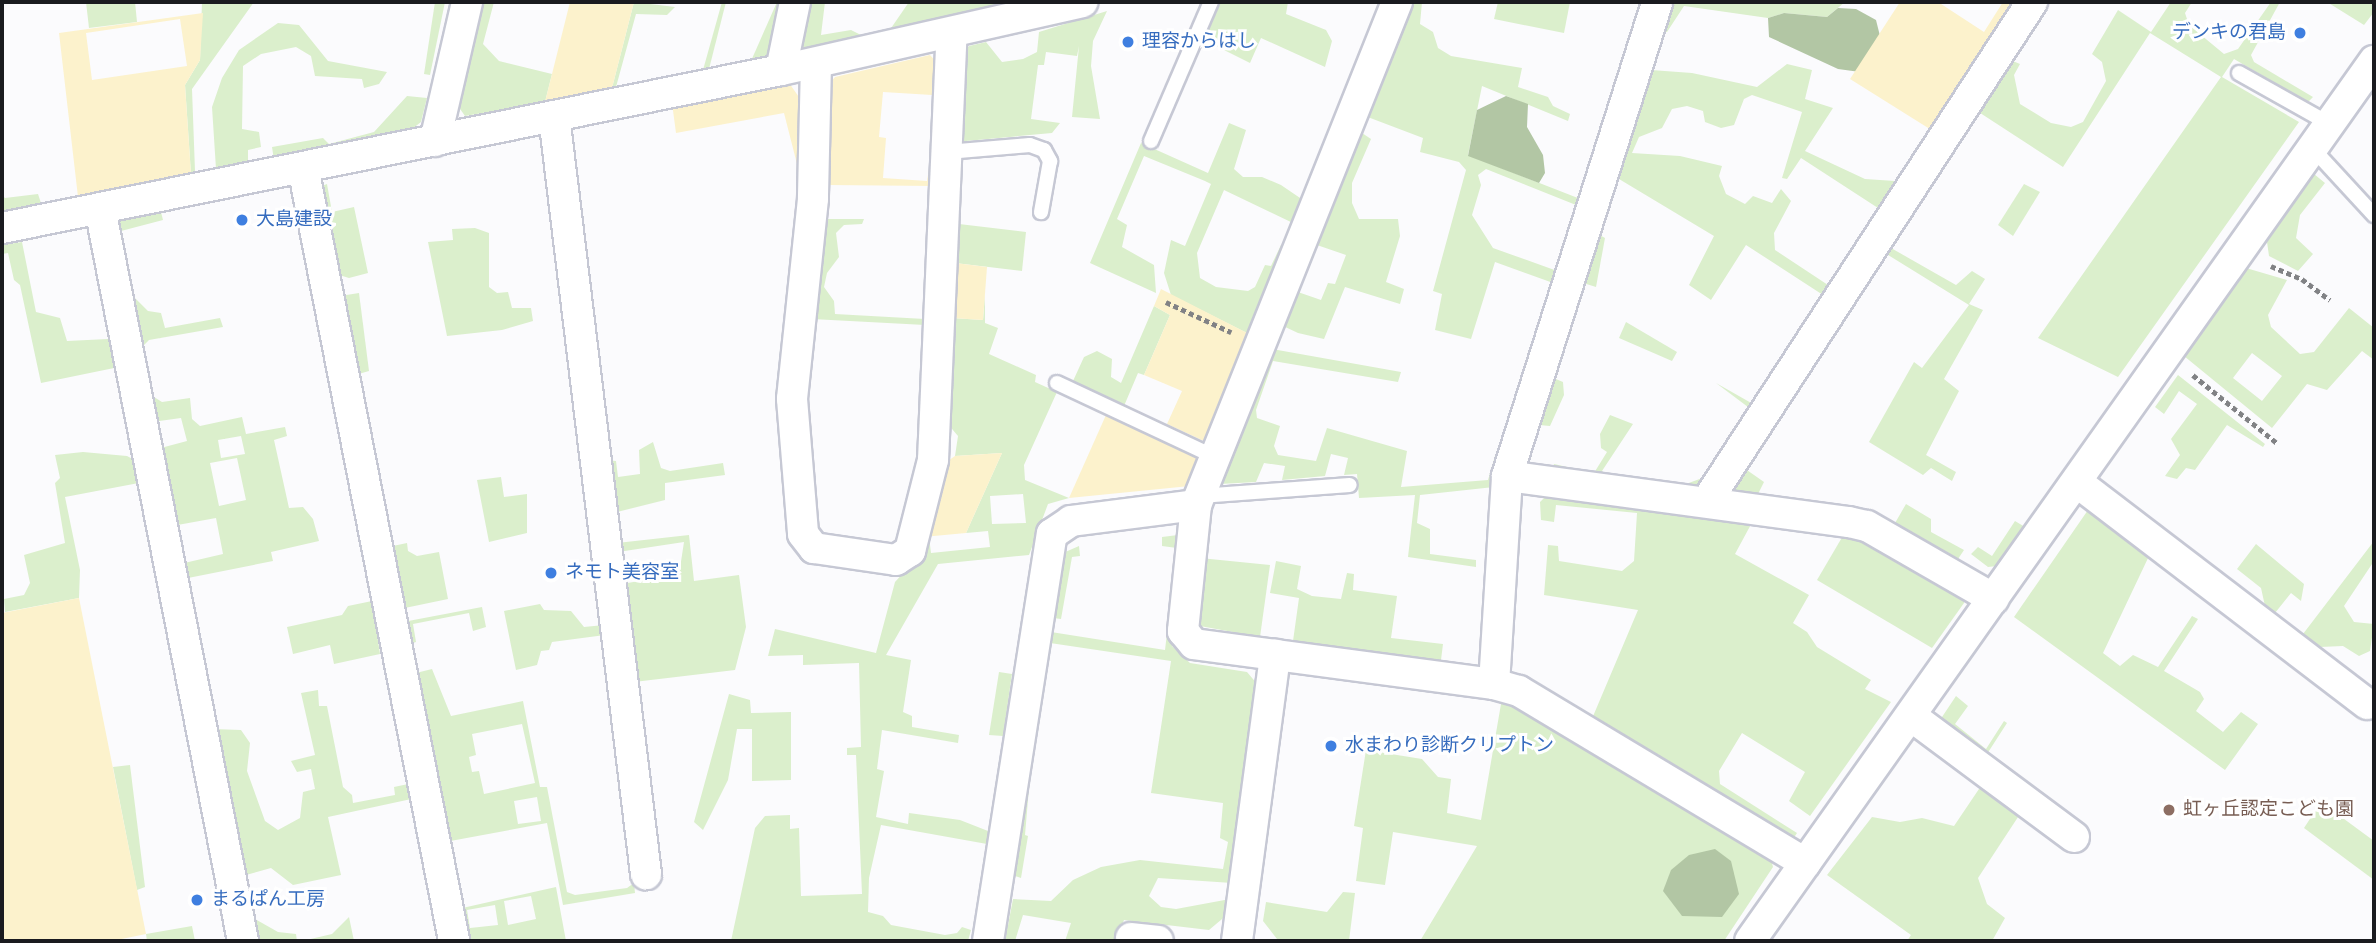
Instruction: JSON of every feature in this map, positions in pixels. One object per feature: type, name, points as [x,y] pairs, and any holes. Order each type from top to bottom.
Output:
[{"type":"street","points":[[435,141],[467,2]]},
{"type":"street","points":[[781,71],[795,2]]},
{"type":"street","points":[[2,228],[781,71],[1079,2]]},
{"type":"street","points":[[1397,2],[1198,501],[1183,631],[1187,639],[1194,644],[1494,684],[1519,691],[1805,863]]},
{"type":"street","points":[[1494,684],[1507,476],[1657,2]]},
{"type":"street","points":[[1707,501],[2032,2]]},
{"type":"street","points":[[816,63],[813,199],[792,399],[803,534],[814,548],[896,560],[910,551],[933,460],[952,33]]},
{"type":"street","points":[[1750,941],[2078,483],[2374,61]]},
{"type":"street","points":[[554,116],[646,874]]},
{"type":"street","points":[[303,167],[454,940]]},
{"type":"street","points":[[100,208],[243,941]]},
{"type":"street","points":[[1507,476],[1707,501],[1867,526],[1994,599]]},
{"type":"street","points":[[2078,483],[2367,704]]},
{"type":"street","points":[[988,941],[1052,534],[1072,521],[1198,501]]},
{"type":"street","points":[[1237,941],[1275,655]]},
{"type":"street","points":[[1910,716],[2074,837]]},
{"type":"lane","points":[[1151,141],[1211,2]]},
{"type":"lane","points":[[2239,73],[2330,124]]},
{"type":"lane","points":[[947,152],[1030,145],[1044,150],[1049,162],[1041,212]]},
{"type":"lane","points":[[2313,149],[2374,215]]},
{"type":"lane","points":[[1057,383],[1216,457]]},
{"type":"lane","points":[[1198,501],[1350,485]]},
{"type":"path","points":[[2237,257],[2287,272],[2330,300]]},
{"type":"path","points":[[1166,302],[1260,345]]},
{"type":"path","points":[[2168,355],[2277,443]]},
{"type":"green space","points":[[86,2],[135,2],[137,22],[89,28]]},
{"type":"green space","points":[[202,2],[254,2],[192,89],[195,171],[191,174],[185,85],[200,60]]},
{"type":"green space","points":[[435,2],[445,2],[430,75],[424,74]]},
{"type":"green space","points":[[483,2],[494,2],[483,44],[499,61],[552,74],[545,102],[465,116],[458,106]]},
{"type":"green space","points":[[634,2],[675,7],[667,15],[636,14],[616,87],[612,88]]},
{"type":"green space","points":[[722,2],[726,2],[709,69],[703,70]]},
{"type":"green space","points":[[777,2],[785,2],[771,57],[751,61]]},
{"type":"green space","points":[[808,2],[825,2],[821,35],[851,30],[865,37],[805,51],[799,44]]},
{"type":"green space","points":[[909,2],[1004,2],[887,34]]},
{"type":"green space","points":[[1218,2],[1288,2],[1286,14],[1326,30],[1332,41],[1325,67],[1261,38],[1250,63],[1202,39]]},
{"type":"green space","points":[[1412,2],[1422,2],[1420,24],[1433,32],[1438,48],[1451,56],[1522,68],[1518,87],[1548,97],[1553,106],[1570,114],[1568,121],[1482,86],[1468,155],[1583,200],[1581,207],[1486,169],[1478,175],[1481,185],[1472,215],[1493,248],[1560,272],[1556,284],[1495,262],[1471,339],[1435,330],[1442,294],[1433,291],[1466,170],[1459,162],[1420,152],[1423,138],[1365,116]]},
{"type":"green space","points":[[1498,2],[1570,2],[1564,33],[1494,19]]},
{"type":"green space","points":[[1670,2],[1845,2],[1827,17],[1784,13],[1768,18],[1684,6],[1667,32],[1660,32]]},
{"type":"green space","points":[[2171,2],[2192,2],[2185,13],[2189,25],[2224,54],[2238,49],[2271,2],[2280,2],[2251,55],[2254,62],[2313,97],[2308,102],[2234,59],[2222,77],[2299,122],[2118,377],[2038,338],[2221,77],[2150,33],[2063,167],[1974,109],[2008,59],[2020,64],[2014,75],[2020,104],[2051,123],[2071,127],[2083,122],[2106,81],[2102,62],[2092,54],[2118,10],[2151,32]]},
{"type":"green space","points":[[2327,2],[2374,2],[2374,12],[2364,25]]},
{"type":"green space","points":[[1838,8],[1856,9],[1876,20],[1881,40],[1860,72],[1838,69],[1769,37],[1768,18],[1784,13],[1827,17]]},
{"type":"green space","points":[[1107,11],[1093,41],[1091,66],[1100,119],[1072,117],[1079,46],[1077,56],[1046,52],[1044,65],[1038,65],[1031,119],[1060,123],[1052,133],[955,142],[960,59],[969,46],[986,42],[1002,62],[1023,59],[1037,52],[1039,32]]},
{"type":"green space","points":[[278,23],[299,25],[328,61],[387,72],[379,84],[364,88],[362,79],[315,76],[311,56],[296,47],[261,54],[243,66],[242,129],[259,132],[261,147],[248,150],[248,163],[216,169],[212,107],[222,78],[239,50]]},
{"type":"green space","points":[[1787,64],[1812,70],[1805,99],[1833,108],[1805,151],[1865,179],[1895,181],[1878,208],[1801,158],[1787,179],[1782,178],[1802,112],[1752,95],[1744,99],[1734,125],[1721,128],[1705,122],[1703,111],[1687,106],[1672,109],[1662,128],[1639,137],[1632,153],[1680,156],[1722,166],[1719,176],[1726,194],[1745,204],[1753,196],[1772,203],[1781,189],[1791,201],[1774,233],[1775,250],[1828,285],[1823,295],[1746,245],[1711,300],[1689,285],[1714,236],[1614,176],[1651,70],[1692,73],[1757,87]]},
{"type":"green space","points":[[407,96],[427,98],[421,122],[403,136],[274,160],[272,147],[323,138],[329,144],[374,132]]},
{"type":"green space","points":[[1506,96],[1528,104],[1527,127],[1543,155],[1545,173],[1539,183],[1468,156],[1477,110]]},
{"type":"green space","points":[[1229,123],[1246,130],[1234,169],[1243,177],[1262,177],[1281,185],[1303,200],[1295,224],[1224,190],[1197,253],[1200,278],[1216,287],[1248,291],[1255,287],[1265,265],[1271,266],[1281,245],[1288,248],[1251,335],[1171,295],[1164,273],[1171,240],[1185,246],[1211,184],[1205,181],[1144,156],[1117,219],[1127,225],[1122,247],[1154,265],[1156,293],[1090,263],[1141,143],[1208,173]]},
{"type":"green space","points":[[1359,131],[1371,139],[1352,183],[1352,203],[1359,219],[1398,219],[1400,236],[1386,282],[1404,289],[1400,304],[1345,287],[1324,339],[1298,333],[1281,325],[1295,291],[1321,300],[1328,283],[1335,284],[1346,255],[1314,244]]},
{"type":"green space","points":[[2314,174],[2325,183],[2300,215],[2296,238],[2313,254],[2298,271],[2269,256],[2267,242]]},
{"type":"green space","points":[[327,184],[332,212],[354,207],[368,273],[349,278],[336,274],[319,187]]},
{"type":"green space","points":[[2024,184],[2040,192],[2013,236],[1998,225]]},
{"type":"green space","points":[[38,194],[42,206],[2,212],[2,195],[5,198]]},
{"type":"green space","points":[[161,212],[163,220],[121,231],[126,267],[114,227],[122,220]]},
{"type":"green space","points":[[827,219],[864,219],[862,224],[844,225],[836,233],[839,257],[827,273],[824,287],[834,301],[835,314],[925,319],[925,325],[812,319]]},
{"type":"green space","points":[[959,224],[1026,232],[1022,271],[955,263]]},
{"type":"green space","points":[[475,228],[489,233],[489,287],[497,293],[508,292],[512,308],[531,308],[533,321],[502,330],[447,336],[428,242],[453,240],[452,229]]},
{"type":"green space","points":[[1596,233],[1605,238],[1596,287],[1580,282]]},
{"type":"green space","points":[[22,242],[36,312],[60,318],[67,341],[108,339],[115,344],[119,367],[41,383],[20,285],[14,280],[8,253],[2,254],[2,245]]},
{"type":"green space","points":[[1884,244],[1956,285],[1972,271],[1985,279],[1969,304],[1983,310],[1944,379],[1959,391],[1926,455],[1956,472],[1952,481],[1931,468],[1923,475],[1869,442],[1914,362],[1922,368],[1969,305],[1880,250]]},
{"type":"green space","points":[[2246,268],[2287,280],[2268,315],[2271,327],[2300,354],[2314,352],[2349,308],[2374,328],[2374,360],[2362,351],[2327,390],[2307,384],[2272,428],[2184,356]],"holes":[[[2252,353],[2282,376],[2262,401],[2233,378]]]},
{"type":"green space","points":[[359,293],[369,371],[355,375],[340,296]]},
{"type":"green space","points":[[985,294],[985,323],[998,328],[989,354],[1036,375],[1035,382],[1057,392],[1024,465],[1025,480],[1069,498],[1048,504],[1029,555],[938,564],[886,655],[911,660],[903,712],[912,716],[912,727],[959,735],[958,743],[882,730],[877,769],[884,771],[876,817],[908,824],[909,813],[960,820],[988,831],[987,844],[881,825],[869,878],[868,912],[883,916],[891,925],[945,935],[957,933],[962,927],[971,930],[968,941],[731,941],[755,828],[765,816],[790,815],[790,829],[799,828],[801,896],[862,894],[856,755],[847,755],[847,748],[861,747],[859,663],[803,665],[803,655],[768,656],[775,629],[876,653],[895,582],[916,559],[923,537],[929,537],[931,553],[990,547],[988,531],[966,533],[1002,453],[955,456],[958,436],[947,423],[952,318],[983,320]],"holes":[[[1023,494],[1026,523],[992,524],[990,496]]]},
{"type":"green space","points":[[134,297],[148,311],[161,313],[165,328],[220,318],[223,327],[149,340],[143,346],[154,397],[162,402],[190,398],[192,419],[200,426],[242,417],[246,434],[285,427],[287,436],[274,440],[289,508],[303,507],[313,519],[319,541],[271,552],[273,561],[183,579],[180,564],[223,554],[216,518],[172,526],[157,449],[187,441],[181,418],[152,422],[128,298]],"holes":[[[241,436],[245,454],[221,458],[218,440]],[[237,458],[246,500],[219,506],[210,463]]]},
{"type":"green space","points":[[1154,306],[1170,315],[1144,375],[1138,373],[1124,406],[1073,381],[1084,357],[1097,351],[1112,359],[1111,377],[1121,383]]},
{"type":"green space","points":[[1626,322],[1677,352],[1672,361],[1619,338]]},
{"type":"green space","points":[[1272,349],[1401,372],[1398,382],[1273,361],[1256,410],[1257,418],[1280,426],[1274,446],[1278,455],[1316,461],[1327,428],[1407,451],[1401,487],[1488,480],[1495,456],[1503,459],[1494,487],[1420,495],[1417,523],[1430,529],[1430,554],[1476,560],[1476,567],[1408,557],[1415,495],[1359,498],[1357,474],[1344,475],[1348,458],[1331,454],[1325,476],[1282,480],[1285,466],[1264,463],[1256,482],[1220,484]]},
{"type":"green space","points":[[2178,375],[2265,444],[2263,447],[2227,425],[2195,470],[2186,468],[2177,479],[2165,476],[2180,455],[2171,439],[2197,404],[2179,391],[2164,414],[2155,407]]},
{"type":"green space","points":[[1551,377],[1563,382],[1564,395],[1550,426],[1539,425],[1527,464],[1521,461]]},
{"type":"green space","points":[[1716,383],[1753,404],[1708,481],[1686,489],[1658,485],[1659,480],[1686,484],[1705,477],[1748,407]]},
{"type":"green space","points":[[1610,415],[1633,424],[1602,471],[1609,479],[1551,472],[1554,464],[1594,473],[1607,452],[1601,448],[1600,434]]},
{"type":"green space","points":[[653,442],[661,468],[670,471],[723,463],[725,475],[665,483],[665,500],[613,513],[606,460],[616,461],[618,477],[640,474],[639,450]]},
{"type":"green space","points":[[83,452],[127,456],[140,463],[144,482],[65,497],[80,570],[79,598],[5,612],[4,599],[24,595],[30,583],[24,555],[65,543],[55,483],[60,478],[55,455]]},
{"type":"green space","points":[[1744,468],[1764,482],[1758,494],[1736,490],[1733,477]]},
{"type":"green space","points":[[501,477],[504,497],[527,494],[527,533],[489,542],[477,480]]},
{"type":"green space","points":[[1545,497],[1755,517],[1735,554],[1809,595],[1793,623],[1807,632],[1817,647],[1871,680],[1865,689],[1891,702],[1810,816],[1789,801],[1805,772],[1742,733],[1719,771],[1720,784],[1797,833],[1791,842],[1591,721],[1638,610],[1544,595],[1548,545],[1558,546],[1559,561],[1622,571],[1634,561],[1637,513],[1556,505],[1554,522],[1541,520],[1540,502]]},
{"type":"green space","points":[[1906,504],[1931,519],[1931,532],[1964,550],[1954,565],[1891,530]]},
{"type":"green space","points":[[2088,510],[2149,556],[2103,653],[2120,666],[2133,655],[2158,667],[2192,616],[2198,619],[2164,671],[2200,692],[2204,699],[2196,711],[2223,732],[2241,712],[2258,724],[2225,770],[2014,617]]},
{"type":"green space","points":[[2015,521],[2025,527],[1997,566],[1988,567],[1971,554],[1978,547],[1992,556]]},
{"type":"green space","points":[[1844,534],[1860,534],[1965,596],[1964,603],[1932,648],[1817,580]]},
{"type":"green space","points":[[689,535],[694,581],[739,575],[746,627],[735,670],[634,682],[622,584],[673,575],[680,568],[684,542],[618,552],[617,543]]},
{"type":"green space","points":[[1178,535],[1184,543],[1172,646],[1190,663],[1247,672],[1258,685],[1232,883],[1158,878],[1149,896],[1161,907],[1176,909],[1230,899],[1228,914],[1209,930],[1124,920],[1115,941],[1065,941],[1071,923],[1023,915],[1015,941],[1005,941],[1013,899],[1051,901],[1073,880],[1101,867],[1140,860],[1223,869],[1228,842],[1220,838],[1223,803],[1151,793],[1171,661],[1050,643],[1051,632],[1165,650],[1177,548],[1162,546],[1162,537]]},
{"type":"green space","points":[[2374,541],[2374,561],[2344,606],[2354,622],[2374,624],[2370,651],[2359,656],[2343,646],[2320,647],[2303,634]]},
{"type":"green space","points":[[407,543],[408,551],[417,556],[439,552],[448,599],[400,609],[388,547]]},
{"type":"green space","points":[[2256,544],[2304,584],[2301,601],[2291,593],[2275,613],[2265,606],[2261,588],[2237,569]]},
{"type":"green space","points":[[1079,546],[1080,556],[1072,557],[1061,619],[1053,618],[1063,553]]},
{"type":"green space","points":[[1200,558],[1270,565],[1260,637],[1200,626],[1195,616]]},
{"type":"green space","points":[[1276,561],[1301,566],[1297,589],[1312,596],[1341,599],[1347,573],[1354,574],[1353,590],[1397,596],[1391,638],[1443,644],[1441,660],[1293,641],[1299,598],[1270,593]]},
{"type":"green space","points":[[372,601],[380,654],[334,664],[330,645],[293,654],[287,627],[342,615],[348,606]]},
{"type":"green space","points":[[540,604],[544,610],[571,611],[584,627],[604,625],[605,635],[552,642],[549,650],[541,651],[537,665],[516,670],[504,611]]},
{"type":"green space","points":[[482,607],[486,627],[473,631],[469,613],[413,624],[416,642],[407,645],[403,622]]},
{"type":"green space","points":[[432,669],[451,716],[523,701],[540,787],[547,787],[567,892],[575,895],[627,888],[634,883],[635,893],[563,905],[547,823],[445,842],[412,674]],"holes":[[[522,724],[535,783],[484,794],[479,771],[472,772],[469,757],[476,755],[472,734]],[[537,797],[541,821],[518,824],[514,801]]]},
{"type":"green space","points":[[999,672],[1012,674],[1003,736],[989,735]]},
{"type":"green space","points":[[318,690],[319,706],[327,706],[343,787],[352,795],[353,803],[395,795],[394,787],[413,783],[416,798],[328,817],[341,875],[293,885],[271,868],[246,875],[255,919],[278,932],[296,934],[297,941],[255,941],[213,729],[241,730],[250,743],[247,771],[265,821],[278,830],[300,818],[303,792],[315,789],[311,769],[297,772],[291,761],[315,755],[301,693]]},
{"type":"green space","points":[[729,694],[750,700],[751,713],[791,712],[791,780],[752,781],[752,729],[737,729],[728,780],[703,830],[694,822]]},
{"type":"green space","points":[[1956,696],[1968,706],[1955,724],[1986,749],[2004,721],[2007,723],[1987,754],[1940,720]]},
{"type":"green space","points":[[1517,702],[1770,856],[1773,867],[1724,941],[1420,941],[1477,846],[1393,832],[1385,885],[1356,881],[1363,828],[1354,826],[1366,750],[1422,759],[1438,777],[1451,779],[1447,813],[1481,820],[1501,704]]},
{"type":"green space","points":[[130,765],[145,887],[137,890],[113,767]]},
{"type":"green space","points":[[1981,786],[2020,814],[1978,878],[1987,904],[2005,918],[1992,941],[1907,941],[1911,935],[1827,875],[1872,817],[1900,822],[1922,818],[1954,826]]},
{"type":"green space","points":[[1029,788],[1025,835],[1028,836],[1021,878],[1015,876]]},
{"type":"green space","points":[[2321,802],[2374,841],[2374,880],[2304,828]]},
{"type":"green space","points":[[1715,849],[1731,861],[1739,894],[1722,917],[1682,916],[1663,891],[1671,870],[1689,855]]},
{"type":"green space","points":[[556,887],[566,941],[467,941],[458,909]],"holes":[[[531,896],[536,919],[508,925],[504,901]],[[495,905],[498,925],[470,928],[467,910]]]},
{"type":"green space","points":[[1343,892],[1355,893],[1349,941],[1277,939],[1263,921],[1266,902],[1327,912]]},
{"type":"green space","points":[[349,917],[354,941],[302,941],[332,934]]},
{"type":"green space","points":[[192,926],[195,941],[147,941],[146,934]]},
{"type":"sand","points":[[570,2],[634,2],[612,88],[545,102]]},
{"type":"sand","points":[[1900,2],[1938,2],[1984,32],[2003,2],[2019,2],[1933,131],[1850,79]]},
{"type":"sand","points":[[203,13],[200,60],[185,85],[191,174],[78,197],[59,33]],"holes":[[[180,19],[187,66],[92,80],[86,33]]]},
{"type":"sand","points":[[930,55],[941,67],[935,186],[827,185],[826,88],[835,77]],"holes":[[[883,92],[932,95],[933,145],[927,181],[883,178],[886,138],[879,137]]]},
{"type":"sand","points":[[787,80],[801,100],[798,168],[784,113],[676,133],[672,103]]},
{"type":"sand","points":[[955,263],[987,267],[983,320],[952,318]]},
{"type":"sand","points":[[1161,289],[1251,335],[1206,442],[1167,424],[1182,391],[1144,375],[1170,315],[1154,306]]},
{"type":"sand","points":[[1106,415],[1202,459],[1190,486],[1069,498]]},
{"type":"sand","points":[[1002,453],[966,533],[923,537],[942,465],[955,456]]},
{"type":"sand","points":[[79,598],[146,934],[112,941],[2,941],[2,613]]},
{"type":"place","name":"デンキの君島","points":[[2300,33]]},
{"type":"place","name":"理容からはし","points":[[1128,42]]},
{"type":"place","name":"大島建設","points":[[242,220]]},
{"type":"place","name":"ネモト美容室","points":[[551,573]]},
{"type":"place","name":"水まわり診断クリプトン","points":[[1331,746]]},
{"type":"place","name":"虹ヶ丘認定こども園","points":[[2169,810]]},
{"type":"place","name":"まるぱん工房","points":[[197,900]]}]
